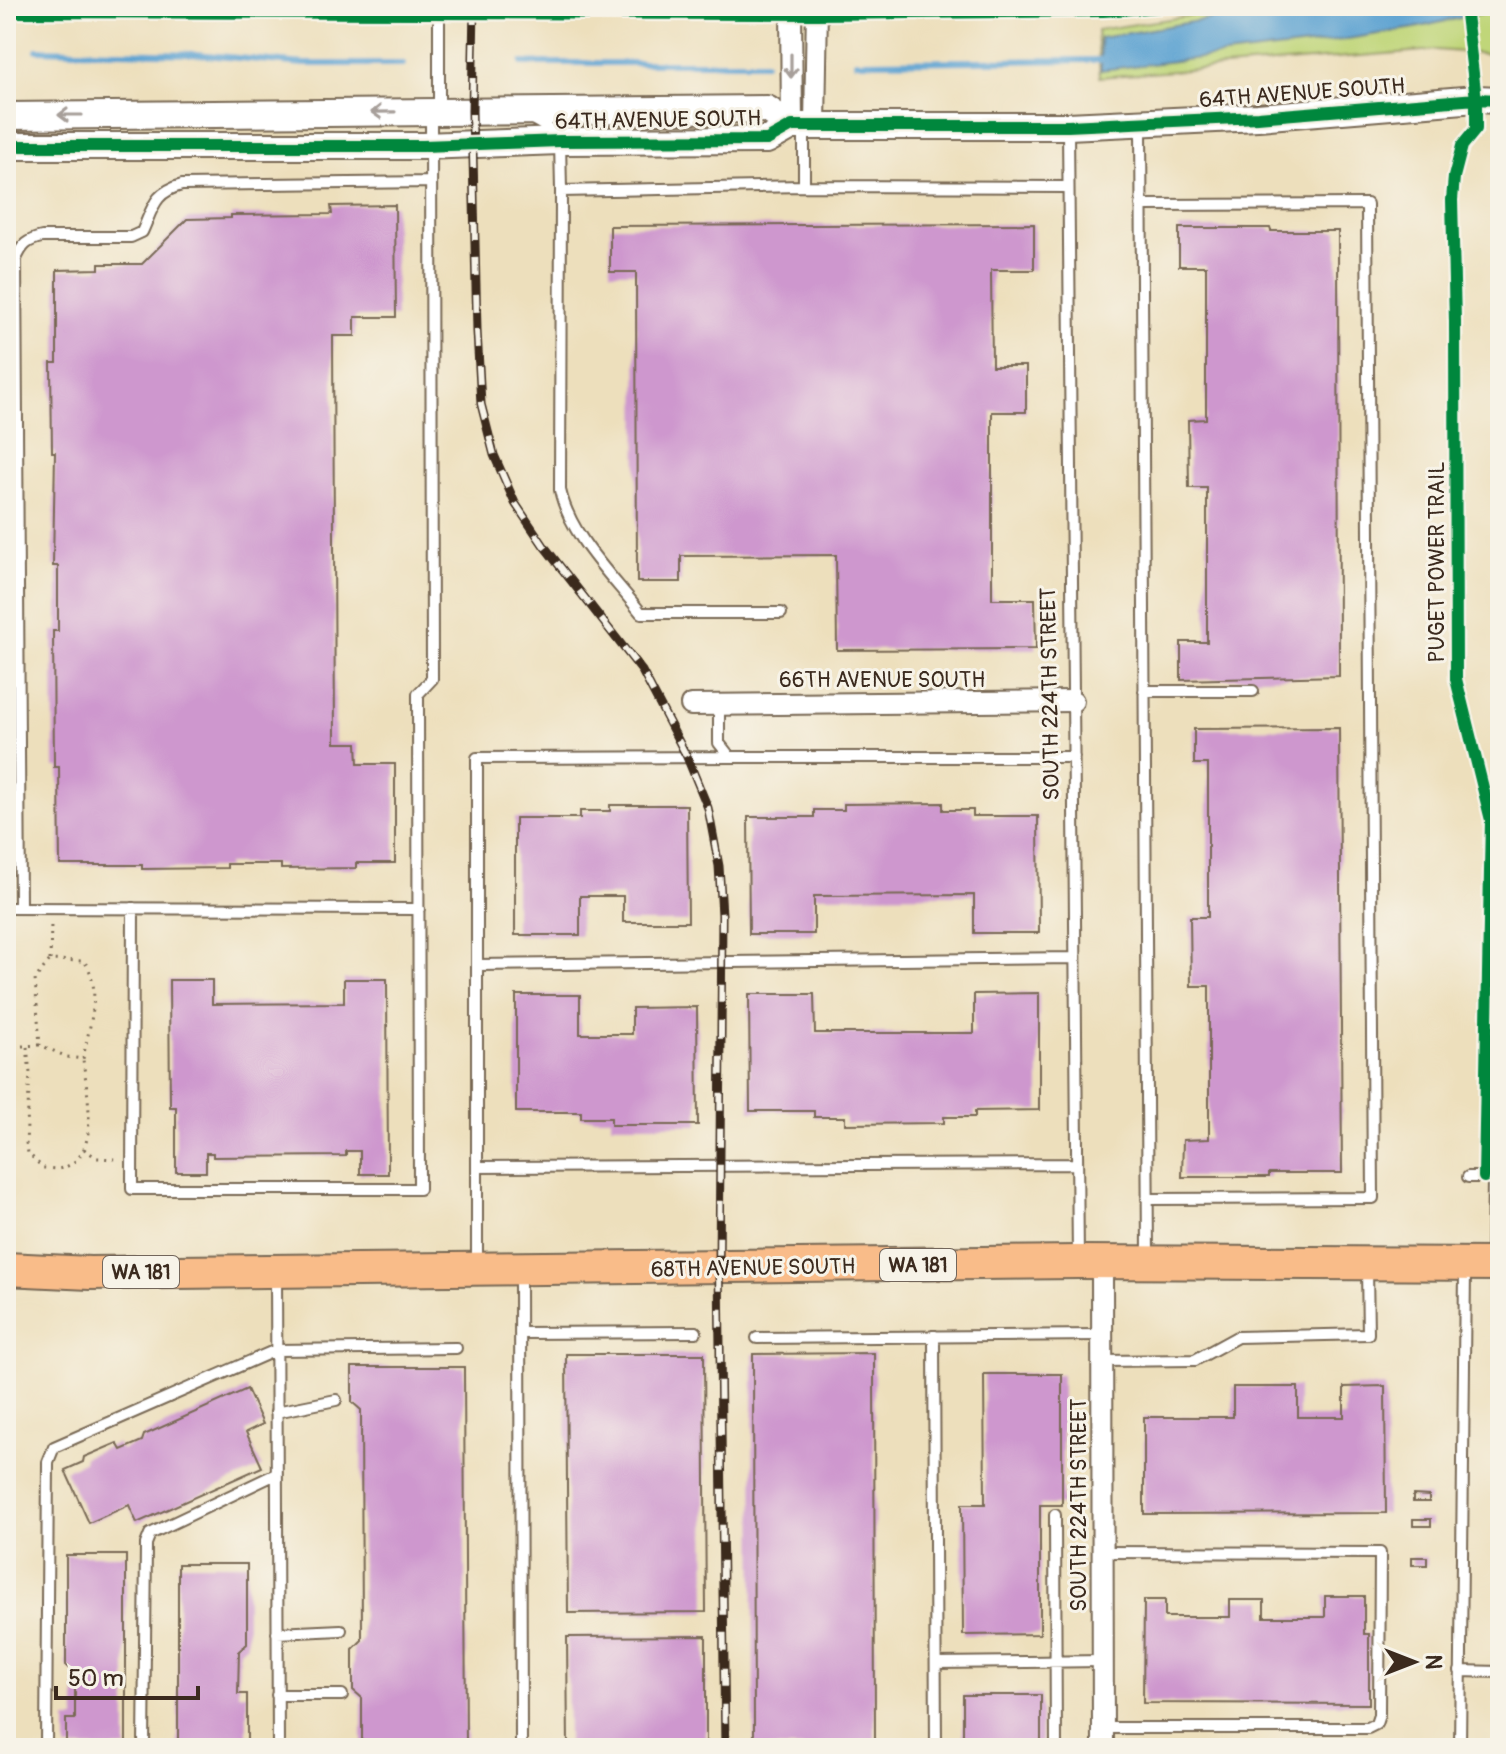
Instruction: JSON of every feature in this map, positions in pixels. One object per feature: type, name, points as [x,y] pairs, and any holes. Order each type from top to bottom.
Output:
[{"type":"main road","name":"68TH AVENUE SOUTH","points":[[6,1269],[90,1273],[1090,1263],[1486,1264]]},
{"type":"street","points":[[791,6],[803,126]]},
{"type":"street","points":[[803,126],[817,6]]},
{"type":"street","name":"64TH AVENUE SOUTH","points":[[6,146],[431,146],[560,141],[767,140],[803,126],[1068,126],[1258,117],[1476,99],[1500,100]]},
{"type":"street","name":"64TH AVENUE SOUTH","points":[[6,116],[767,109],[803,126]]},
{"type":"street","name":"66TH AVENUE SOUTH","points":[[691,705],[1073,701]]},
{"type":"street","name":"SOUTH 224TH STREET","points":[[1090,1263],[1102,1335],[1103,1738]]},
{"type":"lane","points":[[133,908],[132,1189],[419,1189],[418,694],[432,679],[431,146],[439,6]]},
{"type":"lane","points":[[508,111],[531,118],[548,128],[560,141],[560,490],[564,508],[575,528],[641,613],[781,613]]},
{"type":"lane","points":[[1141,123],[1148,1263]]},
{"type":"lane","points":[[803,126],[804,186]]},
{"type":"lane","name":"SOUTH 224TH STREET","points":[[1068,126],[1077,1164],[1090,1263]]},
{"type":"lane","points":[[20,908],[16,259],[21,247],[30,240],[42,237],[131,237],[142,232],[162,193],[182,185],[431,182]]},
{"type":"lane","points":[[561,191],[804,186],[1068,187]]},
{"type":"lane","points":[[1141,205],[1367,204],[1373,1198],[1147,1199]]},
{"type":"lane","points":[[6,661],[18,660]]},
{"type":"lane","points":[[1144,691],[1253,691]]},
{"type":"lane","points":[[719,704],[719,743],[730,757]]},
{"type":"lane","points":[[477,1270],[477,758],[1074,757]]},
{"type":"lane","points":[[6,908],[419,909]]},
{"type":"lane","points":[[477,965],[1075,958]]},
{"type":"lane","points":[[477,1167],[1077,1164]]},
{"type":"lane","points":[[1460,1748],[1460,1671],[1486,1264],[1496,1177],[1468,1177]]},
{"type":"lane","points":[[1102,1361],[1195,1360],[1237,1337],[1368,1334],[1367,1263]]},
{"type":"lane","points":[[520,1269],[521,1748]]},
{"type":"lane","points":[[276,1271],[278,1748]]},
{"type":"lane","points":[[520,1333],[696,1332]]},
{"type":"lane","points":[[757,1338],[1102,1335]]},
{"type":"lane","points":[[934,1336],[936,1748]]},
{"type":"lane","points":[[46,1748],[48,1462],[54,1447],[276,1350],[456,1348]]},
{"type":"lane","points":[[276,1412],[336,1400]]},
{"type":"lane","points":[[144,1748],[146,1544],[150,1534],[276,1474]]},
{"type":"lane","points":[[1055,1515],[1056,1748]]},
{"type":"lane","points":[[1103,1552],[1380,1553],[1379,1715],[1376,1724],[1368,1728],[1103,1738]]},
{"type":"lane","points":[[277,1633],[341,1630]]},
{"type":"lane","points":[[936,1663],[1103,1661]]},
{"type":"lane","points":[[1460,1671],[1500,1672]]},
{"type":"lane","points":[[277,1695],[342,1695]]},
{"type":"path","points":[[40,1045],[35,979],[50,960],[51,908]]},
{"type":"path","points":[[27,1047],[30,1073],[26,1130],[28,1153],[43,1168],[62,1168],[84,1149],[90,1120],[83,1059],[94,999],[91,970],[84,961],[50,960]]},
{"type":"path","points":[[6,1047],[40,1045],[67,1057],[83,1059]]},
{"type":"path","points":[[84,1149],[103,1160],[132,1159]]},
{"type":"green space","points":[[1253,6],[1500,6],[1500,55],[1436,50],[1100,77],[1097,30]]},
{"type":"water","points":[[1282,6],[1500,6],[1500,9],[1415,28],[1317,44],[1101,70],[1100,38]]},
{"type":"building","points":[[395,205],[396,317],[355,317],[355,336],[333,336],[335,743],[357,743],[358,764],[395,764],[395,863],[356,863],[356,868],[281,869],[281,864],[142,869],[142,865],[60,865],[59,767],[54,767],[53,631],[58,631],[58,566],[53,566],[55,452],[52,452],[51,363],[57,363],[57,270],[99,269],[99,264],[142,264],[187,219],[231,218],[231,215],[332,214],[331,206]]},
{"type":"building","points":[[1034,224],[1034,270],[991,270],[992,366],[1026,366],[1026,412],[992,412],[992,599],[1035,599],[1036,649],[837,650],[836,555],[681,556],[681,582],[637,582],[636,272],[610,272],[610,226]]},
{"type":"building","points":[[1179,228],[1338,231],[1339,676],[1181,680],[1181,642],[1207,642],[1207,488],[1189,488],[1188,420],[1206,419],[1206,266],[1179,266]]},
{"type":"building","points":[[1339,728],[1342,1173],[1182,1177],[1183,1140],[1209,1139],[1209,986],[1191,986],[1190,917],[1208,917],[1208,764],[1194,764],[1194,729]]},
{"type":"building","points":[[943,803],[943,810],[973,810],[973,816],[1038,816],[1039,933],[974,933],[974,895],[814,896],[814,934],[749,934],[748,817],[814,817],[814,810],[844,810],[844,804]]},
{"type":"building","points":[[610,805],[687,805],[688,922],[623,922],[623,896],[580,896],[580,935],[515,935],[515,818],[580,818],[580,811],[610,811]]},
{"type":"building","points":[[344,979],[387,979],[388,1174],[360,1174],[360,1151],[346,1151],[346,1156],[213,1157],[213,1153],[206,1153],[206,1172],[176,1172],[176,1107],[170,1107],[169,980],[212,980],[212,1004],[344,1003]]},
{"type":"building","points":[[1039,993],[1039,1110],[975,1111],[975,1117],[944,1117],[944,1123],[845,1124],[845,1117],[814,1117],[814,1111],[750,1111],[749,994],[814,994],[815,1033],[974,1033],[974,994]]},
{"type":"building","points":[[516,995],[580,995],[580,1034],[632,1034],[632,1008],[697,1007],[698,1125],[611,1125],[611,1118],[581,1118],[581,1112],[516,1112]]},
{"type":"building","points":[[874,1353],[875,1748],[754,1748],[753,1354]]},
{"type":"building","points":[[566,1354],[704,1354],[706,1612],[568,1613]]},
{"type":"building","points":[[352,1367],[464,1367],[466,1748],[362,1748],[362,1698],[353,1690],[353,1649],[362,1640],[361,1410],[352,1402]]},
{"type":"building","points":[[984,1374],[1062,1374],[1062,1505],[1040,1505],[1040,1634],[963,1635],[962,1504],[985,1504]]},
{"type":"building","points":[[1385,1386],[1386,1513],[1144,1514],[1144,1417],[1233,1417],[1233,1387],[1298,1387],[1298,1417],[1344,1417],[1344,1387]]},
{"type":"building","points":[[247,1389],[263,1424],[246,1432],[262,1467],[137,1523],[129,1505],[89,1523],[65,1470],[83,1462],[84,1457],[117,1443],[121,1450],[142,1441],[144,1435]]},
{"type":"building","points":[[1413,1495],[1429,1496],[1429,1502],[1413,1502]]},
{"type":"building","points":[[1413,1519],[1431,1519],[1431,1526],[1413,1526]]},
{"type":"building","points":[[66,1555],[126,1555],[126,1748],[66,1748],[66,1719],[75,1719],[75,1673],[66,1665]]},
{"type":"building","points":[[1412,1557],[1427,1557],[1427,1565],[1412,1565]]},
{"type":"building","points":[[178,1564],[247,1564],[247,1644],[239,1651],[238,1694],[247,1694],[247,1748],[178,1748]]},
{"type":"building","points":[[1325,1596],[1364,1596],[1364,1634],[1369,1634],[1369,1704],[1143,1703],[1144,1600],[1165,1600],[1165,1617],[1230,1617],[1230,1600],[1264,1600],[1264,1617],[1325,1617]]},
{"type":"building","points":[[706,1636],[706,1748],[568,1748],[567,1637]]},
{"type":"building","points":[[963,1695],[1041,1695],[1041,1748],[963,1748]]},
{"type":"waterway","points":[[37,50],[195,54],[304,64],[403,64]]},
{"type":"waterway","points":[[856,62],[1101,60]]},
{"type":"waterway","points":[[522,63],[765,63]]},
{"type":"railway","points":[[474,6],[472,111],[477,331],[481,404],[494,455],[515,503],[544,546],[642,671],[687,757],[708,808],[719,866],[722,915],[719,1268],[725,1748]]},
{"type":"cycle path","points":[[6,12],[816,14],[1103,11],[1175,6]]},
{"type":"cycle path","name":"PUGET POWER TRAIL","points":[[1465,6],[1476,99],[1476,129],[1462,146],[1452,200],[1456,679],[1491,820],[1484,1177]]},
{"type":"cycle path","points":[[6,146],[423,146],[560,141],[767,140],[792,126],[1068,126],[1258,117],[1476,99],[1500,100]]}]
